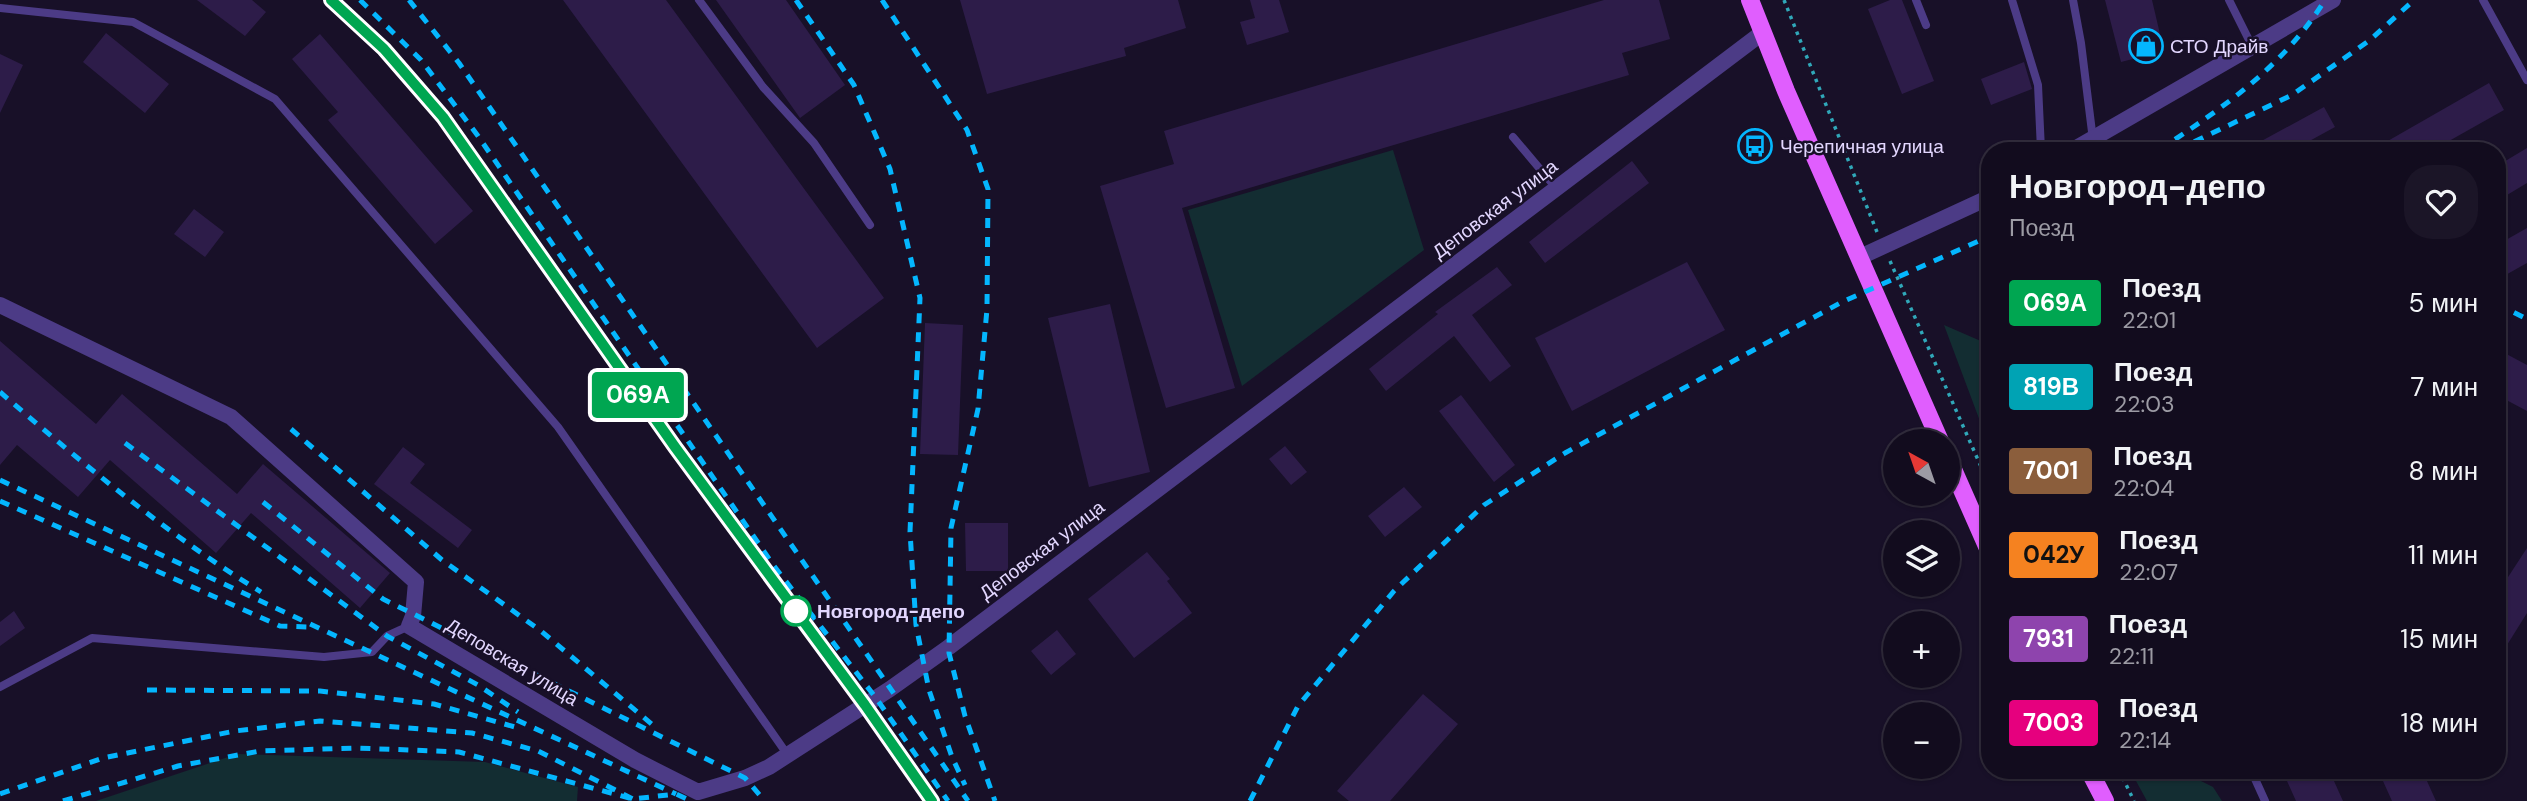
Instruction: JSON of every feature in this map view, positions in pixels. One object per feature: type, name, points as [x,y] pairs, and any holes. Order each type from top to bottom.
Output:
[{"type":"main road","points":[[1750,0],[1935,429]]},
{"type":"main road","points":[[1960,485],[1981,533]]},
{"type":"main road","points":[[2094,779],[2105,801]]},
{"type":"street","points":[[2089,142],[2333,0]]},
{"type":"street","name":"Деповская улица","points":[[410,626],[635,760],[698,792],[745,778],[769,767],[890,689],[940,653],[1762,33]]},
{"type":"street","points":[[1860,257],[1981,201]]},
{"type":"street","points":[[0,305],[231,416],[416,582],[410,626]]},
{"type":"lane","points":[[699,0],[764,87],[814,143],[870,225]]},
{"type":"lane","points":[[1916,0],[1926,25]]},
{"type":"lane","points":[[2012,0],[2038,85],[2041,142]]},
{"type":"lane","points":[[2073,0],[2093,140]]},
{"type":"lane","points":[[2229,0],[2253,48]]},
{"type":"lane","points":[[2483,0],[2524,66],[2527,80]]},
{"type":"lane","points":[[0,8],[133,22],[275,99],[558,426],[787,754]]},
{"type":"lane","points":[[1513,137],[1557,189]]},
{"type":"lane","points":[[0,687],[92,638],[324,657],[372,652],[387,636],[410,626]]},
{"type":"lane","points":[[2255,779],[2265,801]]},
{"type":"path","points":[[2123,779],[2134,801]]},
{"type":"green space","points":[[1393,150],[1424,250],[1242,386],[1188,210]]},
{"type":"green space","points":[[1944,325],[1981,341],[1981,424]]},
{"type":"green space","points":[[237,754],[485,762],[578,787],[577,801],[96,801]]},
{"type":"green space","points":[[2135,779],[2197,779],[2213,787],[2222,801],[2147,801]]},
{"type":"building","points":[[197,0],[252,0],[266,12],[245,36]]},
{"type":"building","points":[[563,0],[666,0],[884,298],[817,348]]},
{"type":"building","points":[[716,0],[786,0],[845,85],[800,118]]},
{"type":"building","points":[[960,0],[1178,0],[1186,28],[1124,48],[1126,56],[987,94]]},
{"type":"building","points":[[1250,0],[1279,0],[1289,32],[1247,45],[1240,22],[1255,18]]},
{"type":"building","points":[[1604,0],[1659,0],[1670,39],[1622,53],[1629,75],[1182,208],[1235,388],[1166,408],[1100,186],[1174,164],[1164,131]]},
{"type":"building","points":[[1890,0],[1902,0],[1934,81],[1902,94],[1868,9]]},
{"type":"building","points":[[2105,0],[2152,0],[2164,51],[2121,62]]},
{"type":"building","points":[[106,33],[169,84],[145,113],[83,62]]},
{"type":"building","points":[[320,34],[473,211],[435,244],[328,120],[338,112],[292,59]]},
{"type":"building","points":[[0,54],[23,65],[0,113]]},
{"type":"building","points":[[2024,62],[2032,89],[1991,105],[1981,79]]},
{"type":"building","points":[[2489,83],[2504,110],[2447,142],[2386,142]]},
{"type":"building","points":[[2324,107],[2335,127],[2308,142],[2260,142]]},
{"type":"building","points":[[2527,148],[2527,183],[2506,196],[2506,161]]},
{"type":"building","points":[[1632,161],[1649,183],[1545,263],[1529,242]]},
{"type":"building","points":[[194,209],[224,232],[205,257],[174,234]]},
{"type":"building","points":[[2527,228],[2527,263],[2506,275],[2506,240]]},
{"type":"building","points":[[1687,262],[1725,330],[1572,411],[1535,338]]},
{"type":"building","points":[[1497,267],[1512,285],[1472,315],[1511,366],[1490,382],[1454,336],[1386,391],[1369,369],[1438,314],[1435,312]]},
{"type":"building","points":[[1110,304],[1150,472],[1089,487],[1048,318]]},
{"type":"building","points":[[925,323],[963,325],[958,455],[920,454]]},
{"type":"building","points":[[0,341],[96,424],[122,394],[237,494],[263,464],[390,573],[360,608],[251,513],[216,553],[110,460],[78,497],[17,445],[0,465]]},
{"type":"building","points":[[2506,354],[2527,365],[2527,411],[2506,400]]},
{"type":"building","points":[[1461,395],[1515,465],[1494,482],[1439,411]]},
{"type":"building","points":[[1285,446],[1307,472],[1291,485],[1269,459]]},
{"type":"building","points":[[403,447],[425,464],[410,483],[472,530],[458,548],[374,484]]},
{"type":"building","points":[[1404,487],[1422,507],[1385,537],[1368,516]]},
{"type":"building","points":[[965,523],[1008,523],[1008,571],[966,571]]},
{"type":"building","points":[[2527,548],[2527,613],[2506,647],[2506,580]]},
{"type":"building","points":[[1147,552],[1170,579],[1167,581],[1192,613],[1134,658],[1088,599]]},
{"type":"building","points":[[14,611],[25,628],[0,646],[0,622]]},
{"type":"building","points":[[1057,630],[1076,654],[1051,675],[1031,651]]},
{"type":"building","points":[[1423,694],[1458,724],[1390,801],[1349,801],[1337,791]]},
{"type":"building","points":[[2286,779],[2333,779],[2343,801],[2296,801]]},
{"type":"building","points":[[2382,779],[2426,779],[2436,801],[2392,801]]},
{"type":"railway","points":[[331,0],[384,49],[443,117],[675,447],[865,705],[932,801]]},
{"type":"railway","points":[[360,0],[421,60],[478,136],[774,566],[876,698],[948,801]]},
{"type":"railway","points":[[409,0],[459,63],[968,801]]},
{"type":"railway","points":[[796,0],[854,85],[890,169],[920,298],[910,532],[916,625],[929,690],[952,757],[965,785]]},
{"type":"railway","points":[[882,0],[967,130],[988,189],[987,309],[978,409],[951,528],[949,653],[965,716],[995,801]]},
{"type":"railway","points":[[2171,142],[2229,101],[2271,66],[2325,0]]},
{"type":"railway","points":[[2194,142],[2292,95],[2370,40],[2414,0]]},
{"type":"railway","points":[[1250,801],[1298,706],[1394,591],[1484,505],[1565,453],[1842,302],[1981,240]]},
{"type":"railway","points":[[2506,308],[2527,319]]},
{"type":"railway","points":[[0,392],[126,497],[226,570],[261,592]]},
{"type":"railway","points":[[291,429],[442,560],[541,631],[654,726]]},
{"type":"railway","points":[[125,443],[387,636],[478,685],[518,712]]},
{"type":"railway","points":[[0,480],[676,794]]},
{"type":"railway","points":[[0,501],[280,626],[310,627]]},
{"type":"railway","points":[[263,502],[383,599],[745,778],[764,800]]},
{"type":"railway","points":[[147,690],[320,691],[434,704],[515,727]]},
{"type":"railway","points":[[0,794],[103,758],[235,731],[320,721],[472,733],[538,751],[633,799]]},
{"type":"railway","points":[[63,801],[178,766],[260,751],[357,748],[459,752],[633,799],[676,794],[691,801]]},
{"type":"train","name":"069А","points":[[331,0],[384,49],[443,117],[675,447],[865,705],[932,801]]},
{"type":"place","name":"СТО Драйв","points":[[2146,46]]},
{"type":"place","name":"Черепичная улица","points":[[1755,146]]},
{"type":"place","name":"Новгород-депо","points":[[796,611]]}]
